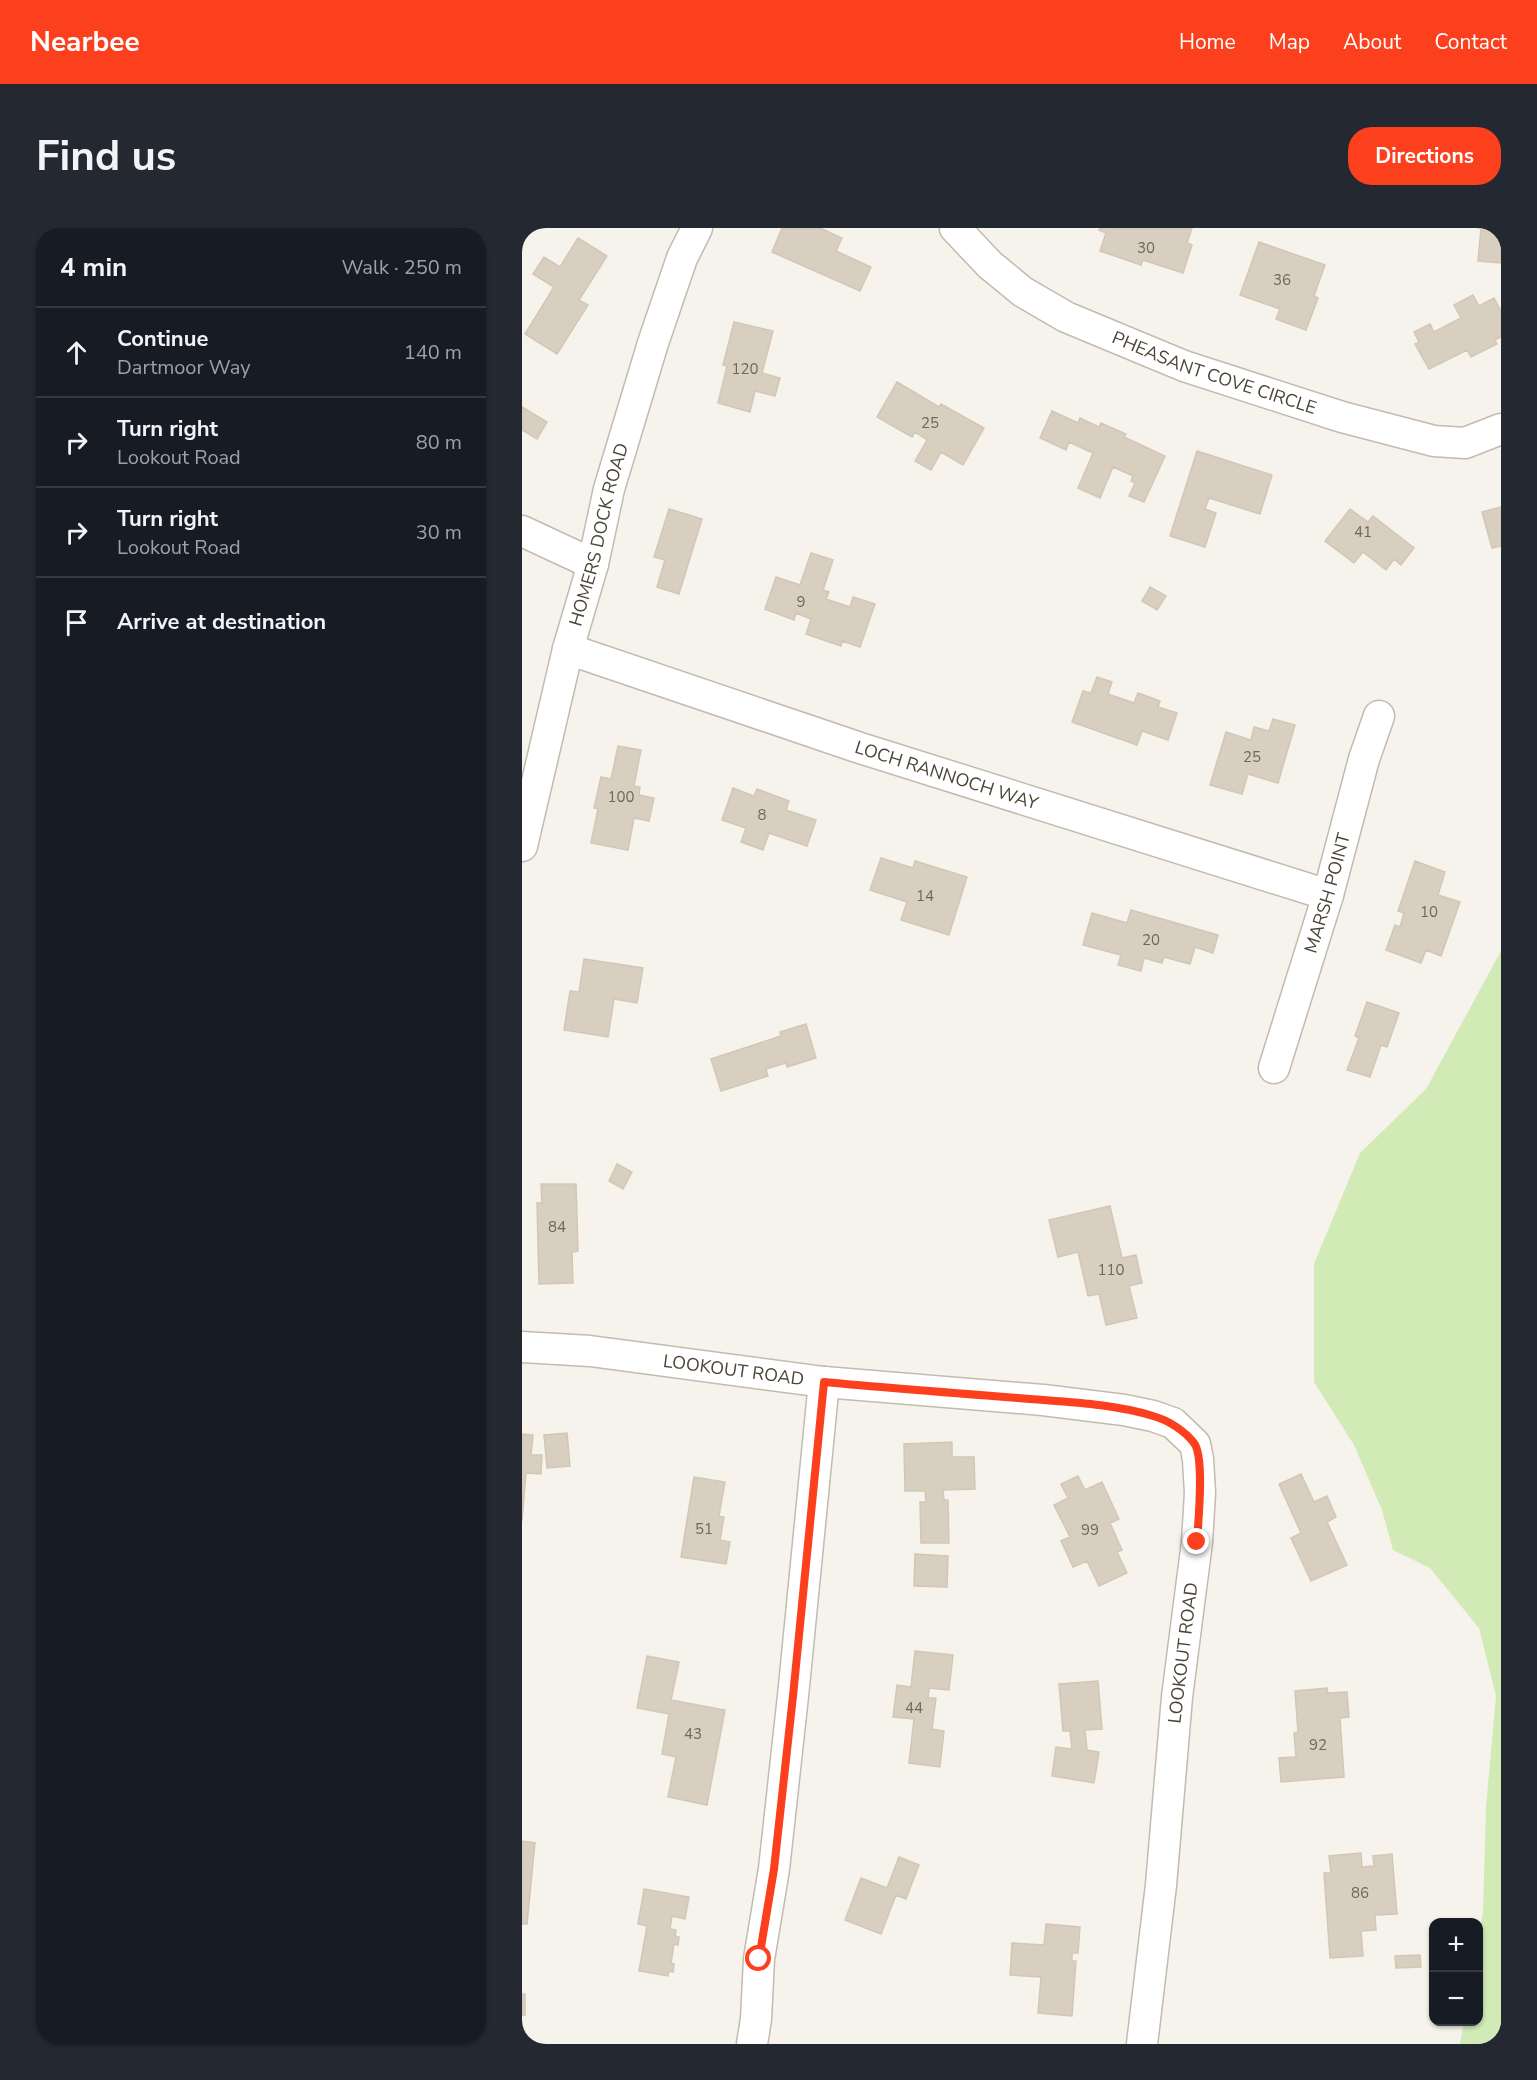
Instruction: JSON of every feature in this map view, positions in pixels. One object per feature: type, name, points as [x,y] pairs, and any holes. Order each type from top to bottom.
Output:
[{"type":"street","name":"HOMERS DOCK ROAD","points":[[522,846],[568,649],[593,564],[609,489],[682,258],[697,228]]},
{"type":"street","name":"PHEASANT COVE CIRCLE","points":[[955,228],[990,265],[1023,292],[1066,317],[1184,366],[1342,417],[1434,441],[1465,443],[1501,429]]},
{"type":"street","points":[[522,531],[593,564]]},
{"type":"street","name":"LOCH RANNOCH WAY","points":[[568,649],[857,747],[1328,895]]},
{"type":"street","name":"MARSH POINT","points":[[1274,1068],[1328,895],[1364,759],[1379,716]]},
{"type":"street","name":"LOOKOUT ROAD","points":[[522,1347],[590,1351],[824,1382],[1043,1400],[1124,1410],[1173,1423],[1195,1444],[1200,1493],[1197,1542],[1177,1697],[1161,1885],[1142,2044]]},
{"type":"street","points":[[752,2044],[756,2019],[759,1959],[774,1869],[793,1696],[824,1382]]},
{"type":"green space","points":[[1501,951],[1501,2044],[1460,2044],[1463,2026],[1483,2026],[1482,1918],[1486,1807],[1496,1696],[1479,1628],[1430,1568],[1393,1550],[1382,1510],[1354,1445],[1314,1382],[1314,1264],[1360,1153],[1426,1089]]},
{"type":"building","points":[[782,228],[820,228],[842,238],[836,251],[871,267],[860,291],[772,252]]},
{"type":"building","points":[[1100,228],[1192,228],[1187,243],[1192,245],[1183,273],[1143,260],[1141,265],[1100,251],[1106,233],[1099,230]]},
{"type":"building","points":[[1481,228],[1501,228],[1501,263],[1478,261]]},
{"type":"building","points":[[578,238],[607,256],[579,300],[588,305],[557,354],[525,334],[554,287],[533,274],[544,257],[560,267]]},
{"type":"building","points":[[1259,242],[1325,265],[1314,296],[1318,298],[1306,330],[1276,319],[1280,309],[1240,295]]},
{"type":"building","points":[[1473,295],[1479,306],[1494,298],[1501,311],[1501,337],[1495,340],[1497,344],[1471,357],[1467,350],[1429,369],[1415,344],[1419,342],[1414,332],[1430,324],[1434,332],[1461,318],[1454,305]]},
{"type":"building","points":[[734,322],[773,331],[762,373],[780,378],[775,396],[755,391],[750,412],[718,403],[727,366],[723,365]]},
{"type":"building","points":[[897,382],[939,407],[941,404],[984,428],[963,465],[941,452],[931,470],[915,461],[927,440],[915,432],[912,437],[877,417]]},
{"type":"building","points":[[522,407],[547,422],[537,439],[522,430]]},
{"type":"building","points":[[1052,411],[1078,423],[1080,418],[1099,427],[1101,423],[1126,434],[1124,437],[1165,456],[1144,502],[1129,496],[1135,483],[1131,481],[1133,476],[1113,467],[1100,498],[1078,488],[1093,453],[1069,442],[1066,450],[1040,438]]},
{"type":"building","points":[[1197,451],[1272,475],[1260,514],[1209,498],[1205,509],[1216,513],[1205,547],[1170,536]]},
{"type":"building","points":[[1501,507],[1501,546],[1492,548],[1482,512]]},
{"type":"building","points":[[669,509],[702,519],[679,594],[657,587],[665,560],[654,557]]},
{"type":"building","points":[[1350,509],[1368,522],[1373,516],[1414,548],[1401,565],[1394,559],[1386,570],[1363,552],[1354,563],[1325,541]]},
{"type":"building","points":[[811,553],[833,560],[823,590],[829,592],[826,599],[850,607],[853,597],[875,604],[860,647],[842,641],[841,646],[806,634],[811,619],[796,613],[794,620],[765,609],[776,577],[800,585]]},
{"type":"building","points":[[1150,587],[1166,596],[1157,610],[1142,601]]},
{"type":"building","points":[[1097,677],[1112,682],[1108,694],[1134,703],[1138,693],[1160,701],[1158,707],[1177,713],[1168,740],[1142,731],[1137,745],[1072,722],[1083,691],[1091,693]]},
{"type":"building","points":[[1273,719],[1295,725],[1278,783],[1248,774],[1242,794],[1210,785],[1226,732],[1251,740],[1254,727],[1269,731]]},
{"type":"building","points":[[618,746],[641,750],[634,786],[640,787],[639,795],[654,798],[649,821],[634,818],[628,850],[591,843],[598,809],[594,808],[601,777],[611,779]]},
{"type":"building","points":[[733,788],[754,796],[757,789],[789,801],[786,810],[816,820],[807,846],[769,833],[763,850],[741,842],[746,828],[722,820]]},
{"type":"building","points":[[881,858],[913,868],[915,861],[967,877],[949,935],[901,920],[907,902],[870,890]]},
{"type":"building","points":[[1415,861],[1445,872],[1438,895],[1460,902],[1441,956],[1426,950],[1421,963],[1386,950],[1395,925],[1400,927],[1404,913],[1398,911]]},
{"type":"building","points":[[1131,910],[1218,935],[1213,953],[1195,947],[1190,964],[1164,957],[1162,963],[1144,958],[1141,971],[1118,965],[1121,955],[1083,945],[1092,913],[1127,923]]},
{"type":"building","points":[[584,959],[643,968],[637,1003],[614,999],[608,1037],[564,1030],[570,991],[579,992]]},
{"type":"building","points":[[1367,1002],[1399,1013],[1387,1047],[1381,1045],[1370,1077],[1347,1070],[1359,1038],[1355,1036]]},
{"type":"building","points":[[806,1024],[816,1058],[787,1067],[786,1063],[766,1069],[768,1076],[721,1091],[711,1059],[781,1036],[780,1032]]},
{"type":"building","points":[[617,1164],[632,1172],[623,1189],[609,1181]]},
{"type":"building","points":[[541,1184],[576,1184],[578,1251],[572,1252],[573,1283],[539,1284],[537,1203],[542,1203]]},
{"type":"building","points":[[1110,1206],[1122,1258],[1136,1255],[1142,1283],[1129,1286],[1137,1318],[1106,1325],[1099,1294],[1088,1296],[1078,1252],[1058,1257],[1049,1220]]},
{"type":"building","points":[[567,1433],[570,1466],[547,1468],[544,1435]]},
{"type":"building","points":[[522,1434],[533,1435],[531,1455],[542,1455],[541,1474],[526,1473],[522,1521]]},
{"type":"building","points":[[952,1442],[952,1457],[974,1457],[975,1489],[943,1490],[944,1500],[948,1500],[949,1543],[921,1543],[920,1502],[926,1502],[925,1491],[905,1491],[904,1444]]},
{"type":"building","points":[[1301,1474],[1314,1502],[1327,1496],[1336,1517],[1327,1522],[1347,1565],[1311,1581],[1291,1538],[1301,1533],[1279,1484]]},
{"type":"building","points":[[1078,1476],[1085,1490],[1102,1482],[1119,1519],[1110,1523],[1122,1550],[1117,1552],[1127,1573],[1099,1586],[1087,1561],[1073,1567],[1061,1541],[1070,1537],[1054,1505],[1068,1498],[1061,1484]]},
{"type":"building","points":[[694,1477],[725,1482],[719,1516],[724,1517],[720,1540],[730,1542],[726,1564],[681,1557]]},
{"type":"building","points":[[915,1554],[948,1556],[947,1587],[914,1586]]},
{"type":"building","points":[[915,1651],[953,1655],[949,1690],[929,1688],[928,1698],[936,1698],[932,1729],[944,1731],[940,1767],[909,1763],[914,1719],[893,1717],[897,1685],[911,1687]]},
{"type":"building","points":[[647,1656],[679,1662],[671,1700],[725,1710],[707,1805],[668,1797],[676,1757],[662,1754],[669,1714],[637,1708]]},
{"type":"building","points":[[1098,1681],[1102,1729],[1085,1730],[1087,1750],[1099,1752],[1094,1783],[1052,1776],[1056,1747],[1072,1749],[1070,1731],[1063,1731],[1059,1684]]},
{"type":"building","points":[[1327,1688],[1328,1693],[1347,1692],[1349,1717],[1340,1718],[1344,1777],[1281,1782],[1279,1758],[1296,1757],[1294,1733],[1298,1732],[1295,1691]]},
{"type":"building","points":[[522,1841],[535,1843],[527,1924],[522,1924]]},
{"type":"building","points":[[1361,1853],[1362,1867],[1374,1866],[1373,1856],[1392,1854],[1397,1914],[1375,1915],[1376,1930],[1361,1931],[1363,1956],[1330,1958],[1324,1873],[1331,1873],[1329,1856]]},
{"type":"building","points":[[899,1857],[919,1865],[906,1899],[896,1895],[881,1934],[845,1920],[861,1878],[887,1888]]},
{"type":"building","points":[[644,1889],[689,1897],[685,1919],[672,1916],[670,1929],[676,1930],[675,1936],[679,1937],[678,1945],[674,1944],[671,1963],[674,1964],[673,1972],[669,1971],[668,1976],[639,1971],[647,1926],[638,1924]]},
{"type":"building","points":[[1046,1924],[1080,1927],[1078,1953],[1072,1953],[1072,1961],[1076,1961],[1072,2016],[1038,2013],[1041,1977],[1010,1975],[1012,1943],[1044,1945]]},
{"type":"building","points":[[1420,1955],[1421,1967],[1396,1968],[1395,1956]]},
{"type":"building","points":[[522,1994],[525,1994],[525,2015],[522,2015]]},
{"type":"building","points":[[522,2032],[525,2032],[525,2044],[522,2044]]},
{"type":"route","points":[[759,1959],[774,1869],[824,1382],[1043,1400],[1124,1410],[1173,1423],[1195,1444],[1200,1493],[1197,1542]]}]
